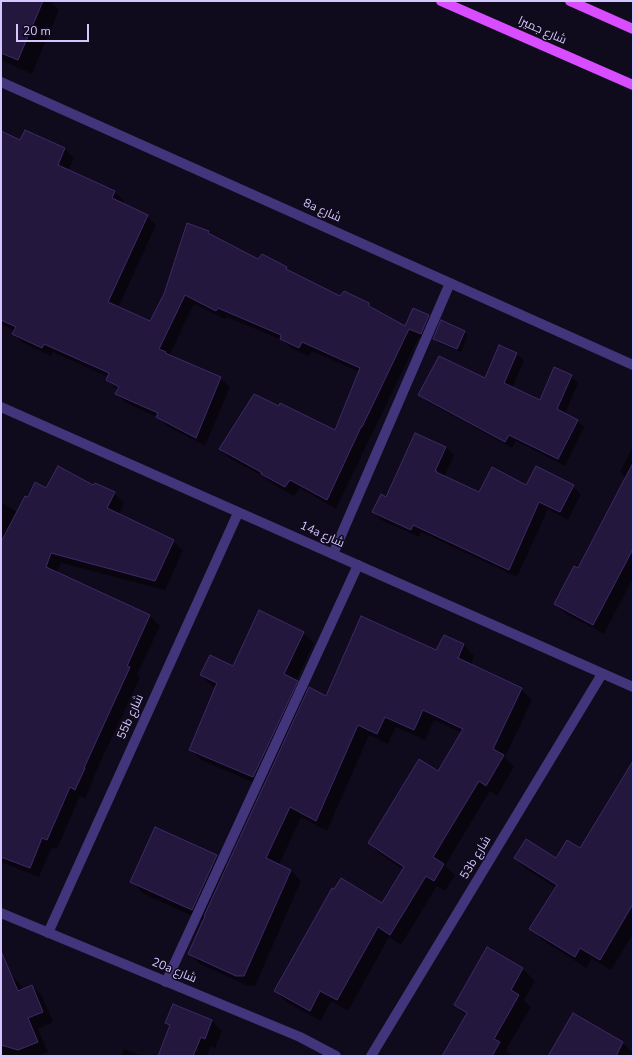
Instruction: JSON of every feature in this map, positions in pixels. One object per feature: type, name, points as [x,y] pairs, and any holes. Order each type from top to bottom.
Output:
[{"type":"main road","name":"شارع جميرا","points":[[441,1],[633,86]]},
{"type":"main road","points":[[570,1],[633,29]]},
{"type":"street","name":"8a شارع","points":[[1,82],[633,365]]},
{"type":"street","points":[[333,554],[450,283]]},
{"type":"street","name":"14a شارع","points":[[1,407],[633,687]]},
{"type":"street","name":"55b شارع","points":[[48,933],[238,513]]},
{"type":"street","points":[[166,982],[358,565]]},
{"type":"street","name":"53b شارع","points":[[371,1056],[602,674]]},
{"type":"street","name":"20a شارع","points":[[1,913],[300,1037],[336,1056]]},
{"type":"building","points":[[1,1],[43,1],[18,60],[1,53]]},
{"type":"building","points":[[25,130],[65,148],[58,165],[115,191],[112,198],[148,215],[108,302],[150,321],[164,294],[187,223],[209,231],[208,233],[258,259],[262,254],[287,267],[286,269],[340,296],[344,291],[369,303],[369,306],[405,326],[413,308],[429,315],[421,334],[409,329],[327,500],[290,480],[285,487],[219,449],[254,394],[279,406],[280,403],[335,430],[360,368],[302,342],[299,348],[280,339],[281,335],[218,308],[216,311],[185,295],[159,349],[221,377],[196,438],[156,417],[158,413],[115,394],[119,387],[106,380],[109,373],[44,344],[42,348],[12,334],[16,327],[1,320],[1,131],[20,140]]},
{"type":"building","points":[[441,320],[465,331],[457,349],[433,339]]},
{"type":"building","points":[[499,345],[517,353],[504,383],[540,400],[554,367],[572,375],[557,409],[578,420],[558,459],[509,435],[505,442],[418,395],[439,356],[485,378]]},
{"type":"building","points":[[415,433],[446,447],[435,471],[437,471],[436,472],[479,492],[492,467],[526,485],[536,466],[574,485],[560,512],[539,502],[509,570],[413,525],[411,530],[372,512],[381,494],[386,497]]},
{"type":"building","points":[[633,463],[633,549],[593,625],[554,604],[574,566],[578,568]]},
{"type":"building","points":[[58,466],[93,485],[95,483],[115,492],[107,508],[174,540],[155,581],[51,553],[46,567],[150,615],[127,666],[130,667],[75,790],[70,787],[47,840],[42,838],[30,868],[1,857],[1,542],[25,496],[28,497],[35,482],[46,488]]},
{"type":"building","points":[[259,610],[304,632],[284,674],[298,681],[253,777],[189,750],[217,683],[200,675],[210,655],[233,666]]},
{"type":"building","points":[[361,616],[436,650],[444,635],[464,644],[458,658],[522,688],[493,749],[504,755],[486,786],[479,781],[433,857],[444,864],[434,881],[426,876],[390,935],[378,927],[337,1000],[320,991],[310,1011],[274,991],[332,888],[334,889],[341,878],[382,903],[404,867],[368,843],[419,759],[438,771],[463,729],[423,710],[414,730],[385,717],[377,734],[358,725],[316,821],[290,807],[266,858],[291,870],[244,976],[236,976],[188,954],[309,687],[326,696]]},
{"type":"building","points":[[633,761],[633,904],[600,960],[580,948],[575,957],[529,929],[557,885],[514,858],[526,839],[556,858],[567,840],[580,848]]},
{"type":"building","points":[[155,827],[217,855],[192,910],[130,882]]},
{"type":"building","points":[[487,947],[523,968],[511,990],[519,995],[494,1039],[500,1042],[492,1056],[442,1056],[467,1013],[454,1005]]},
{"type":"building","points":[[1,951],[18,991],[32,985],[43,1012],[28,1018],[38,1042],[18,1050],[1,1045]]},
{"type":"building","points":[[173,1004],[212,1020],[205,1039],[201,1037],[193,1056],[158,1056],[170,1025],[165,1023]]},
{"type":"building","points":[[573,1013],[623,1042],[616,1056],[548,1056]]}]
